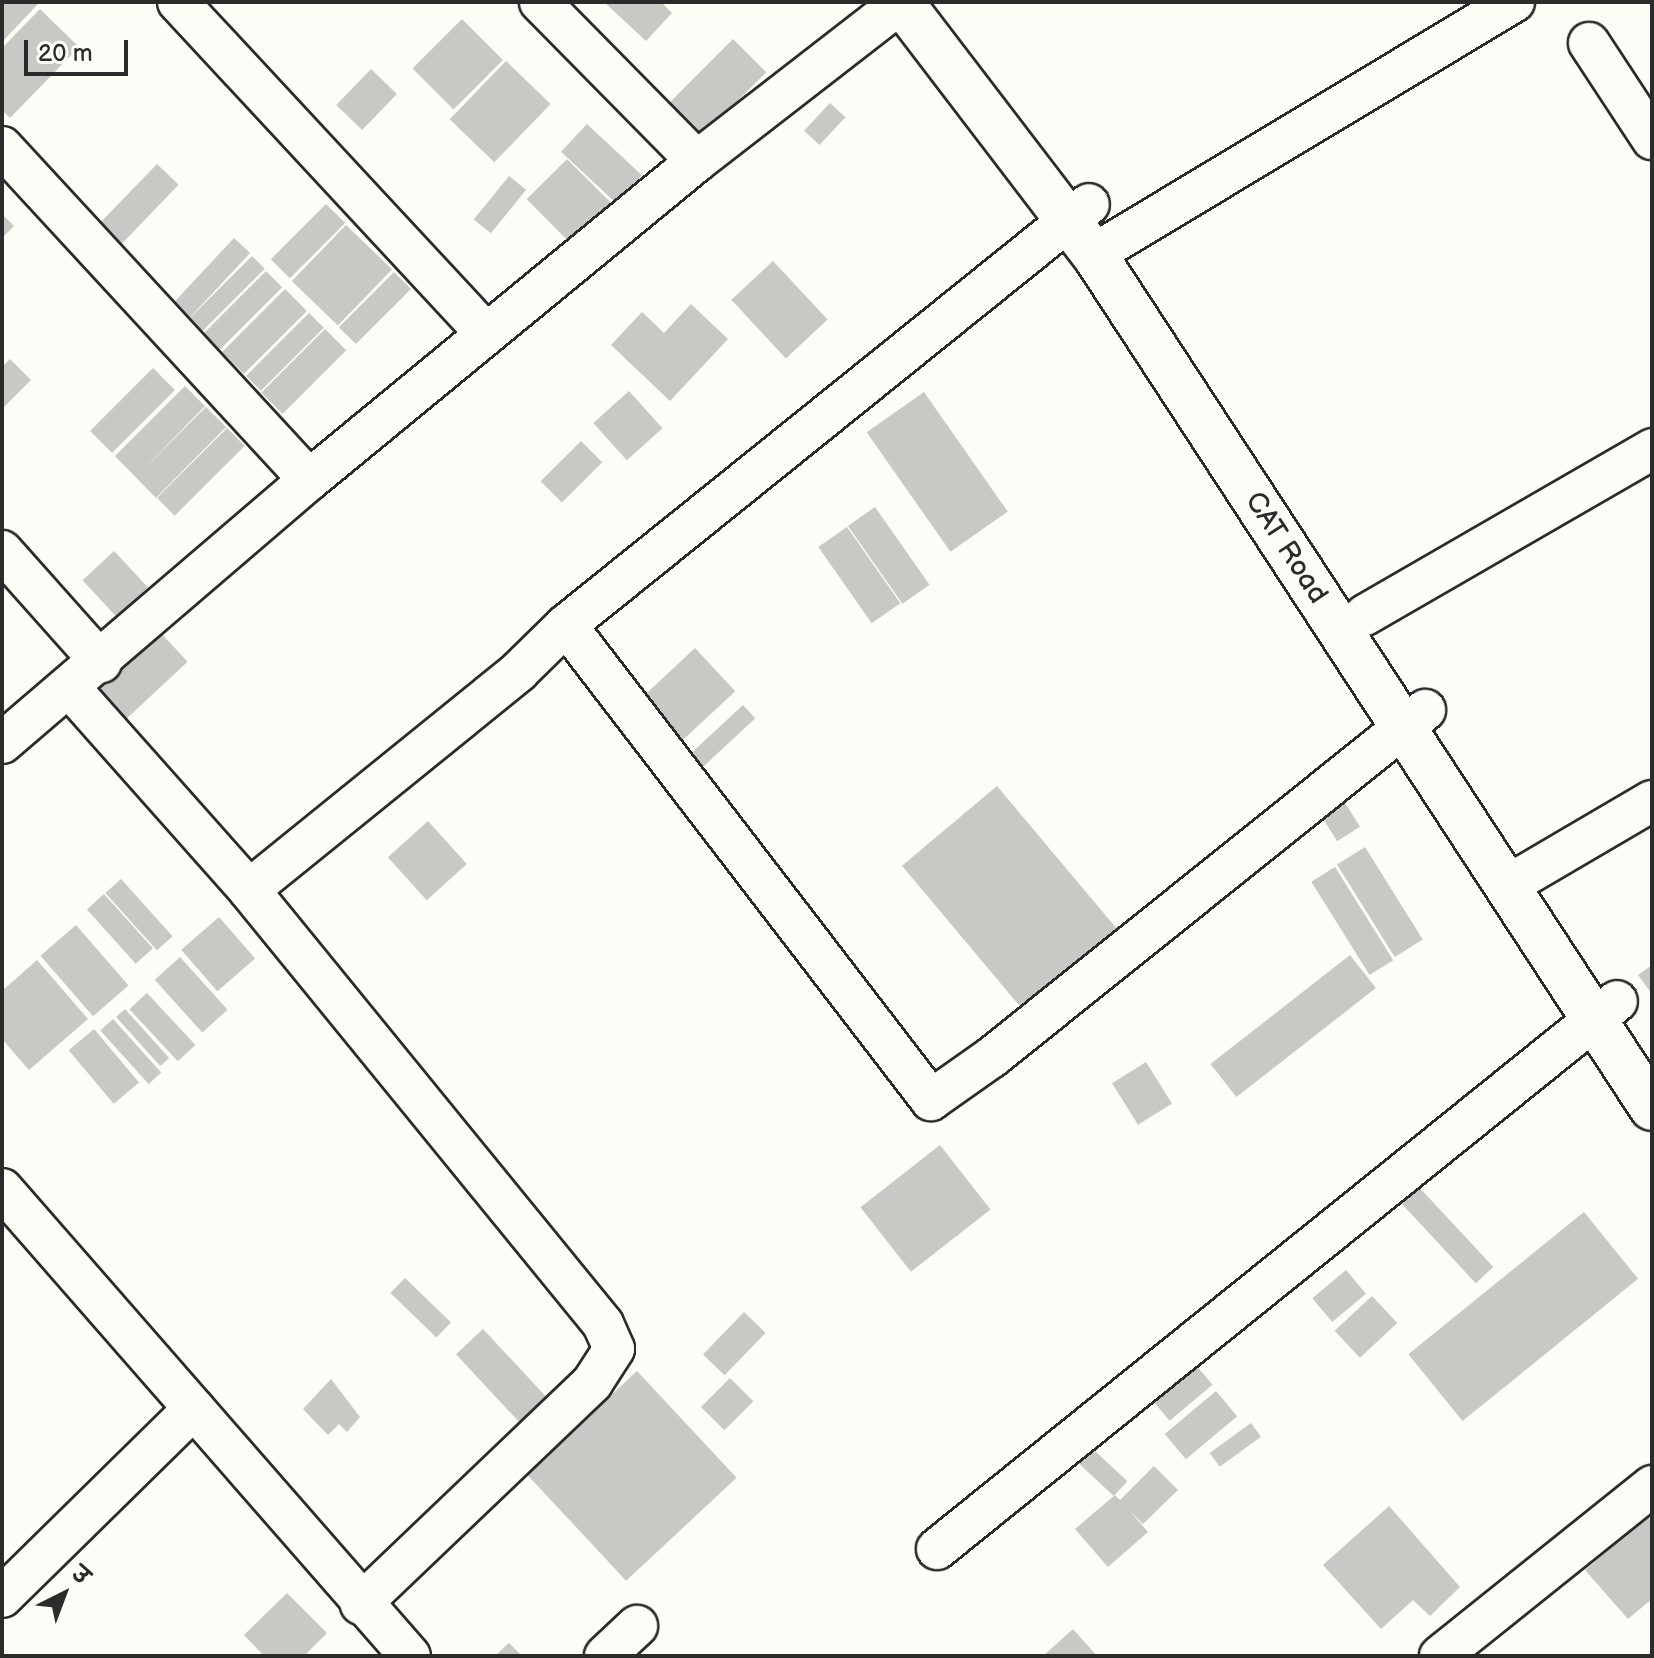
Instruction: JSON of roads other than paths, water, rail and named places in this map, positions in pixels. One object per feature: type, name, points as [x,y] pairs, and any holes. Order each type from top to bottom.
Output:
[{"type":"street","points":[[178,2],[486,334]]},
{"type":"street","points":[[540,2],[697,161]]},
{"type":"street","points":[[2,743],[101,662],[309,480],[486,334],[697,161],[901,2]]},
{"type":"street","name":"CAT Road","points":[[901,2],[1079,211]]},
{"type":"street","name":"CAT Road","points":[[933,2],[1365,615],[1415,718]]},
{"type":"street","points":[[1105,248],[1514,2]]},
{"type":"street","points":[[1589,43],[1652,139]]},
{"type":"street","points":[[2,147],[309,480]]},
{"type":"street","points":[[249,890],[519,671],[566,625],[1079,211]]},
{"type":"street","name":"CAT Road","points":[[1105,248],[1606,1012],[1652,1108]]},
{"type":"street","points":[[1365,615],[1652,449]]},
{"type":"street","points":[[2,551],[101,662]]},
{"type":"street","points":[[566,625],[931,1100],[992,1057],[1415,718]]},
{"type":"street","points":[[69,687],[249,890],[603,1324],[614,1349],[592,1383],[361,1604]]},
{"type":"street","points":[[1518,879],[1652,801]]},
{"type":"street","points":[[937,1549],[1606,1012]]},
{"type":"street","name":"CAT Road","points":[[1606,1012],[1652,1053]]},
{"type":"street","points":[[2,1189],[361,1604],[410,1656]]},
{"type":"street","points":[[2,1597],[194,1408]]},
{"type":"street","points":[[1440,1656],[1652,1486]]},
{"type":"street","points":[[605,1656],[637,1626]]}]
